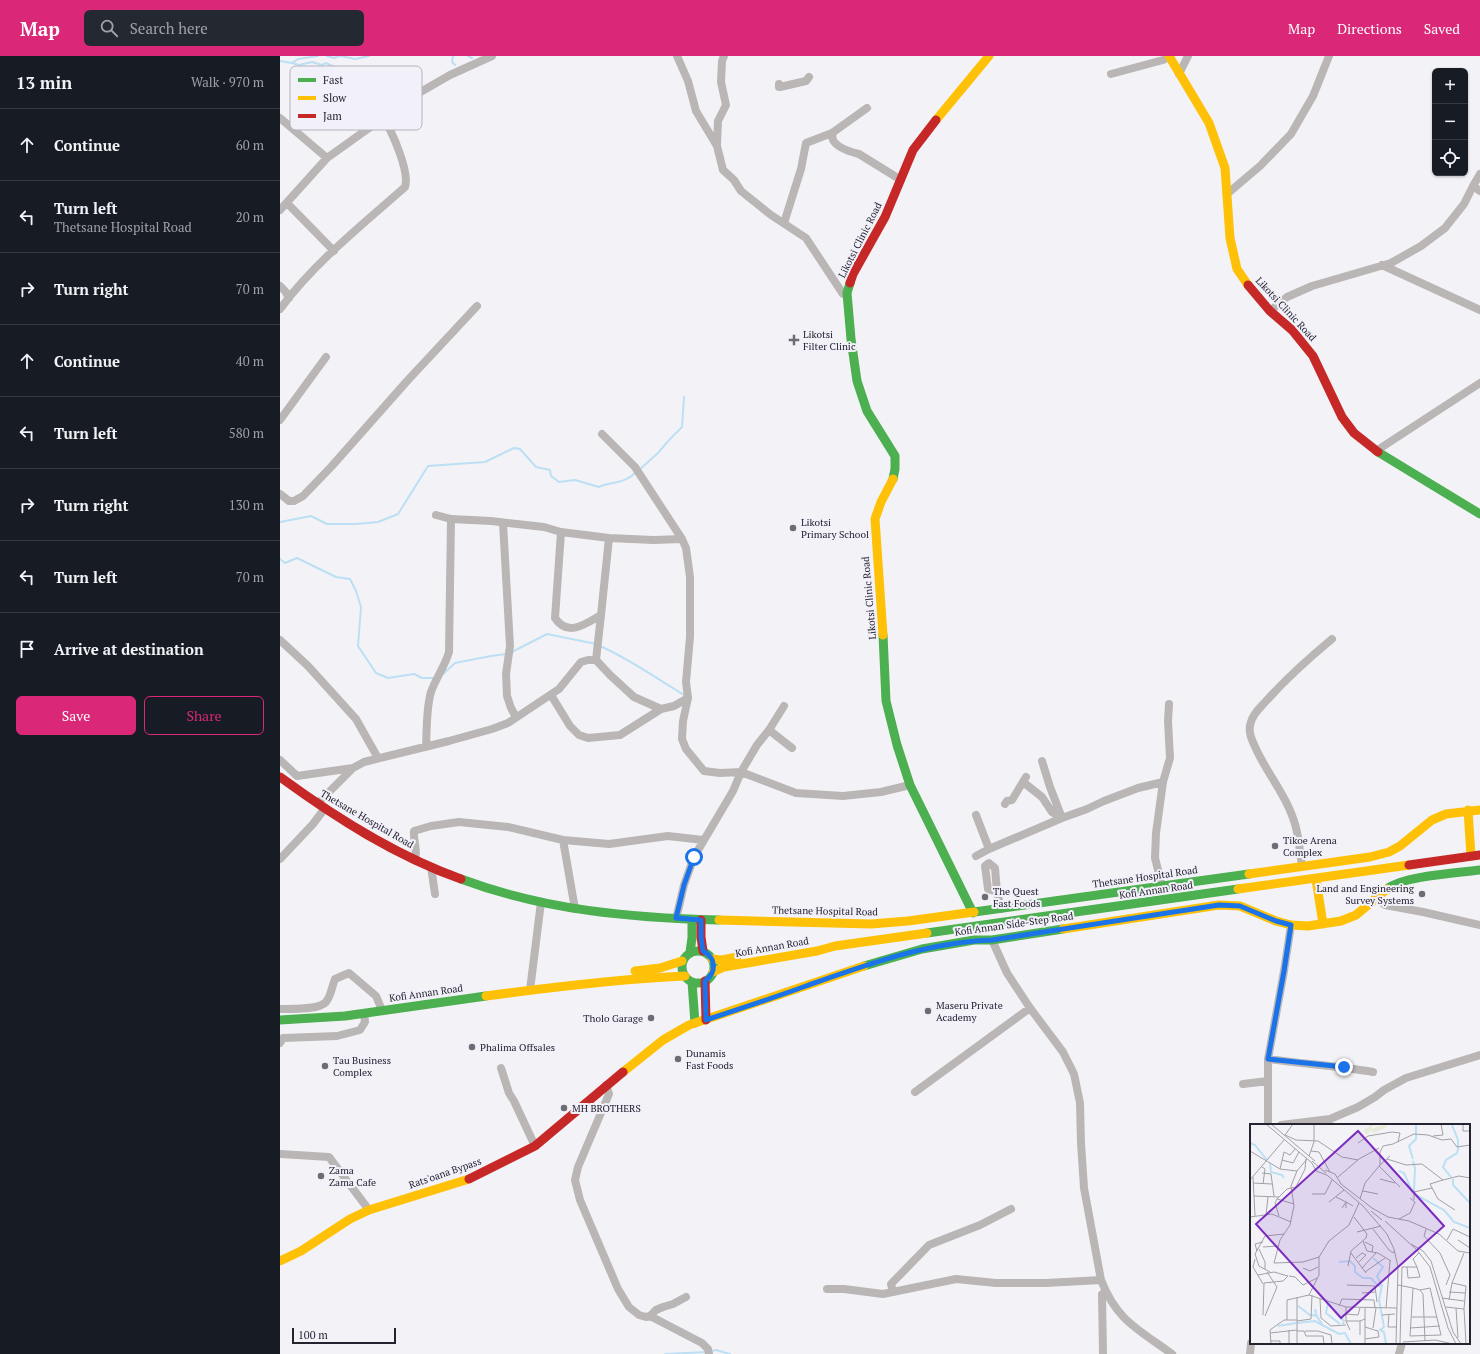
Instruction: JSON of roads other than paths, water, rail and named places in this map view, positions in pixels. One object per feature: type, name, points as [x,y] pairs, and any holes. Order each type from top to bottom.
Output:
[{"type":"street","points":[[422,91],[450,75],[492,56]]},
{"type":"street","points":[[677,56],[688,81],[696,111],[717,146]]},
{"type":"street","points":[[724,56],[722,61],[721,82],[726,105],[718,120],[717,146],[723,170],[734,180],[741,191],[771,215],[806,238],[843,294],[847,293]]},
{"type":"street","name":"Likotsi Clinic Road","points":[[973,913],[910,785],[897,745],[886,701],[875,519],[881,502],[892,482],[895,469],[895,456],[867,411],[857,381],[851,339],[847,293],[854,274],[885,217],[913,150],[989,56]]},
{"type":"street","points":[[1111,74],[1163,60],[1169,56]]},
{"type":"street","name":"Likotsi Clinic Road","points":[[1169,56],[1209,123],[1225,168],[1230,238],[1237,269],[1251,290],[1270,311],[1292,330],[1313,356],[1342,417],[1354,433],[1376,451],[1480,514]]},
{"type":"street","points":[[1179,74],[1188,56]]},
{"type":"street","points":[[1227,194],[1260,166],[1291,134],[1313,96],[1329,56]]},
{"type":"street","points":[[779,84],[780,87],[806,81],[809,77]]},
{"type":"street","points":[[784,223],[801,169],[806,142],[832,133],[867,108]]},
{"type":"street","points":[[281,120],[290,127]]},
{"type":"street","points":[[293,130],[327,158]]},
{"type":"street","points":[[280,210],[327,158],[366,130]]},
{"type":"street","points":[[280,309],[317,267],[354,231],[405,187],[407,175],[391,130]]},
{"type":"street","points":[[832,133],[833,140],[838,145],[853,153],[859,154],[901,180]]},
{"type":"street","points":[[1270,311],[1287,297],[1312,286],[1391,263],[1422,246],[1445,228],[1464,204],[1480,174]]},
{"type":"street","points":[[1473,186],[1480,191]]},
{"type":"street","points":[[287,202],[334,251]]},
{"type":"street","points":[[1382,265],[1480,310]]},
{"type":"street","points":[[280,286],[289,298]]},
{"type":"street","points":[[280,494],[289,502],[294,502],[303,496],[477,306]]},
{"type":"street","points":[[280,420],[326,357]]},
{"type":"street","points":[[1376,451],[1480,383]]},
{"type":"street","points":[[602,434],[636,467],[682,539],[686,548],[690,577],[690,637],[686,682],[688,698],[682,721],[682,739],[686,749],[704,771],[720,773],[741,772],[796,793],[843,796],[881,792],[910,785]]},
{"type":"street","points":[[436,515],[451,519],[492,521],[544,527],[561,532],[609,538],[653,540],[682,539]]},
{"type":"street","points":[[426,747],[427,716],[431,692],[450,652],[451,519]]},
{"type":"street","points":[[503,523],[510,646],[506,674],[507,696],[516,717]]},
{"type":"street","points":[[561,532],[555,618],[562,625],[571,628],[579,628],[601,615]]},
{"type":"street","points":[[596,660],[609,538]]},
{"type":"street","points":[[1302,866],[1295,824],[1278,787],[1259,756],[1252,740],[1250,723],[1254,714],[1284,682],[1332,639]]},
{"type":"street","points":[[280,640],[308,666],[356,719],[378,758]]},
{"type":"street","points":[[280,859],[313,824],[322,806],[354,768],[364,762],[426,747],[492,729],[508,723],[551,695],[559,688],[581,662],[596,660],[634,697],[661,709]]},
{"type":"street","points":[[551,695],[570,726],[579,735],[588,738],[620,735],[661,709],[674,706],[688,698]]},
{"type":"street","points":[[1162,886],[1155,858],[1158,815],[1163,782],[1170,758],[1168,721],[1170,704]]},
{"type":"street","points":[[676,918],[684,885],[694,857],[757,745],[769,730],[784,706]]},
{"type":"street","points":[[769,730],[792,748]]},
{"type":"street","points":[[280,760],[297,776],[354,768]]},
{"type":"street","points":[[1042,760],[1050,787],[1062,818]]},
{"type":"street","name":"Thetsane Hospital Road","points":[[280,777],[322,806],[395,850],[431,867],[476,884],[514,896],[576,909],[696,920],[871,924],[973,913],[1370,857],[1389,852],[1400,846],[1432,820],[1446,814],[1468,810],[1480,810]]},
{"type":"street","points":[[1005,804],[1012,800],[1024,780],[1042,797],[1052,812],[1062,818]]},
{"type":"street","points":[[976,856],[989,849],[995,848],[1104,801],[1138,788],[1163,782]]},
{"type":"street","points":[[1468,810],[1476,855]]},
{"type":"street","points":[[976,815],[989,849]]},
{"type":"street","points":[[415,859],[417,853],[413,838],[414,831],[431,826],[459,822],[508,827],[563,840],[609,844],[668,836],[703,840]]},
{"type":"street","points":[[563,840],[576,909]]},
{"type":"street","name":"Kofi Annan Road","points":[[713,972],[724,967],[817,951],[835,946],[1316,879],[1476,855]]},
{"type":"street","points":[[431,867],[435,894]]},
{"type":"street","name":"Kofi Annan Side-Step Road","points":[[706,1020],[861,967],[922,949],[974,940],[992,940],[1219,905],[1240,906],[1276,921],[1291,925],[1308,926],[1323,924],[1341,921],[1356,915],[1392,885],[1415,879],[1480,870]]},
{"type":"street","points":[[1316,879],[1323,924]]},
{"type":"street","points":[[997,892],[1001,908]]},
{"type":"street","points":[[1375,898],[1385,905],[1480,925]]},
{"type":"street","points":[[530,990],[541,902]]},
{"type":"street","points":[[696,920],[703,951]]},
{"type":"street","points":[[690,952],[696,920]]},
{"type":"street","points":[[1268,1124],[1268,1059],[1291,925]]},
{"type":"street","points":[[992,940],[1007,973],[1030,1008],[1064,1052],[1077,1083],[1080,1103],[1084,1188],[1101,1280],[1106,1292],[1118,1312],[1129,1323],[1172,1354]]},
{"type":"street","name":"Kofi Annan Road","points":[[712,959],[722,960],[817,945],[835,946]]},
{"type":"street","points":[[688,979],[698,983],[705,981],[710,977],[713,972],[714,965],[708,954],[703,951],[696,950],[690,952],[682,961],[681,967],[688,979],[695,1023]]},
{"type":"street","name":"Kofi Annan Road","points":[[575,984],[618,974],[660,968],[682,961]]},
{"type":"street","points":[[280,1009],[315,1007],[324,1004],[328,998],[335,979],[349,973],[376,996],[382,1010]]},
{"type":"street","name":"Kofi Annan Road","points":[[280,1020],[345,1016],[575,984],[639,978],[688,979]]},
{"type":"street","points":[[705,981],[706,1020]]},
{"type":"street","points":[[915,1092],[1030,1008]]},
{"type":"street","points":[[280,1043],[283,1038],[337,1036],[360,1030],[365,1022],[364,1013]]},
{"type":"street","name":"Rats'oana Bypass","points":[[280,1261],[301,1251],[350,1219],[398,1200],[472,1178],[535,1146],[663,1040],[695,1023],[706,1020]]},
{"type":"street","points":[[1297,1124],[1328,1122],[1376,1097],[1384,1090],[1406,1078],[1480,1055]]},
{"type":"street","points":[[1268,1059],[1344,1067],[1373,1072]]},
{"type":"street","points":[[501,1068],[508,1093],[514,1101],[535,1146]]},
{"type":"street","points":[[1243,1084],[1268,1081]]},
{"type":"street","points":[[606,1086],[609,1094],[584,1151],[575,1180],[580,1200],[618,1289],[629,1307],[640,1315],[646,1317],[650,1316],[702,1343],[708,1349],[709,1354]]},
{"type":"street","points":[[280,1154],[329,1157],[370,1210]]},
{"type":"street","points":[[893,1292],[891,1284],[929,1245],[980,1225],[1011,1209]]},
{"type":"street","points":[[827,1289],[844,1289],[883,1294],[956,1279],[996,1283],[1046,1283],[1101,1280]]},
{"type":"street","points":[[1103,1354],[1102,1294],[1106,1292]]},
{"type":"street","points":[[650,1316],[656,1310],[686,1297]]},
{"type":"street","points":[[1250,1354],[1251,1344]]},
{"type":"street","points":[[1399,1354],[1402,1344]]},
{"type":"waterway","points":[[280,61],[292,63],[298,59],[318,56]]},
{"type":"waterway","points":[[327,56],[334,58],[340,56]]},
{"type":"waterway","points":[[341,56],[355,59],[369,56]]},
{"type":"waterway","points":[[453,56],[452,62],[455,65]]},
{"type":"waterway","points":[[468,56],[472,58]]},
{"type":"waterway","points":[[292,63],[299,65],[312,62],[322,65],[326,63],[332,66]]},
{"type":"waterway","points":[[639,470],[658,453],[682,427],[684,397]]},
{"type":"waterway","points":[[280,522],[311,516],[327,524],[378,522],[398,514],[428,466],[485,462],[514,448],[520,449],[536,467],[550,470],[551,476],[559,482],[575,480],[599,487],[622,481],[631,477],[635,473]]},
{"type":"waterway","points":[[280,559],[285,563],[297,558],[336,577],[350,579],[361,607],[358,646],[376,673],[388,678],[414,674],[422,678],[434,678]]},
{"type":"waterway","points":[[512,652],[547,634],[596,644]]},
{"type":"waterway","points":[[600,646],[633,663],[686,696]]},
{"type":"waterway","points":[[443,674],[455,663],[506,654]]},
{"type":"waterway","points":[[712,1351],[716,1350],[730,1354]]},
{"type":"waterway","points":[[665,1354],[707,1352]]},
{"type":"place","name":"Likotsi Filter Clinic","points":[[794,340]]},
{"type":"place","name":"Likotsi Primary School","points":[[793,528]]},
{"type":"place","name":"Tikoe Arena Complex","points":[[1275,846]]},
{"type":"place","name":"Land and Engineering Survey Systems","points":[[1422,894]]},
{"type":"place","name":"The Quest Fast Foods","points":[[985,897]]},
{"type":"place","name":"Maseru Private Academy","points":[[928,1011]]},
{"type":"place","name":"Tholo Garage","points":[[651,1018]]},
{"type":"place","name":"Phalima Offsales","points":[[472,1047]]},
{"type":"place","name":"Dunamis Fast Foods","points":[[678,1059]]},
{"type":"place","name":"Tau Business Complex","points":[[325,1066]]},
{"type":"place","name":"MH BROTHERS","points":[[564,1108]]},
{"type":"place","name":"Zama Zama Cafe","points":[[321,1176]]}]
